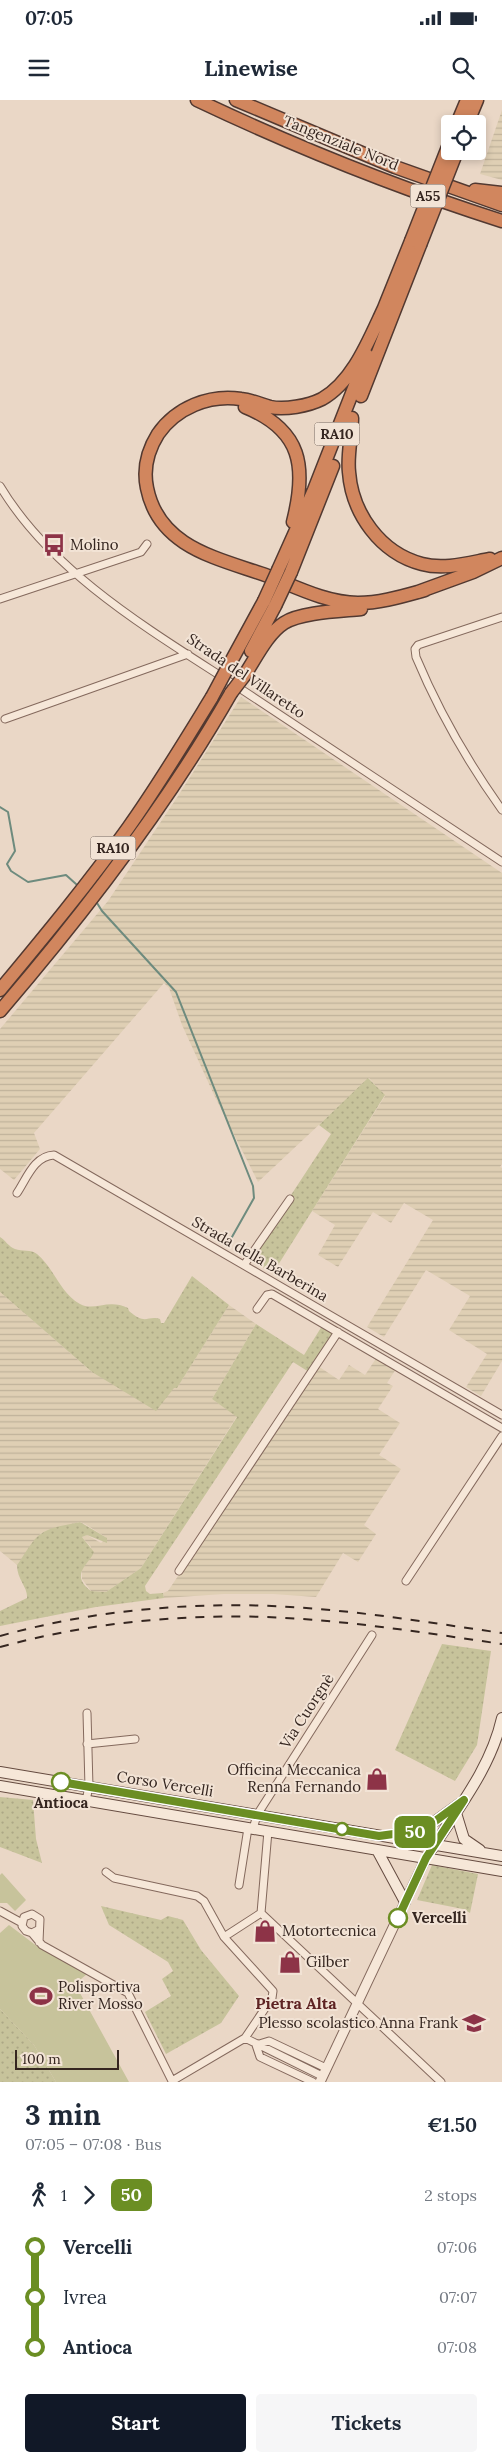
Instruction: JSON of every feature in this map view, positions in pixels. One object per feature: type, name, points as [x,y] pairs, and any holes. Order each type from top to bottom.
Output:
[{"type":"highway","name":"Tangenziale Nord","points":[[197,100],[354,168],[455,206],[502,221]]},
{"type":"highway","name":"Tangenziale Nord","points":[[236,100],[338,144],[502,205]]},
{"type":"highway","points":[[460,115],[466,100]]},
{"type":"highway","points":[[471,115],[477,100]]},
{"type":"highway","name":"RA10","points":[[284,567],[352,418],[444,160]]},
{"type":"highway","name":"RA10","points":[[0,1011],[57,944],[162,804],[206,738],[243,675],[342,422],[385,306],[452,160]]},
{"type":"highway","points":[[450,187],[502,193]]},
{"type":"highway","points":[[385,306],[353,367],[340,383],[322,398],[295,407],[272,407],[240,398],[212,399],[192,405],[178,413],[165,424],[149,453],[145,479],[150,504],[161,523],[176,538],[201,551],[334,600],[349,603],[375,602],[425,590]]},
{"type":"highway","points":[[203,402],[233,404],[265,415],[293,442],[299,459],[299,499],[284,567]]},
{"type":"highway","points":[[352,418],[349,470],[354,500],[366,524],[385,545],[402,557],[423,565],[448,566],[502,557]]},
{"type":"highway","points":[[243,675],[266,642],[285,622],[318,614],[383,607],[473,572],[502,557]]},
{"type":"highway","name":"RA10","points":[[0,990],[49,932],[128,829],[171,764],[228,668],[270,603]]},
{"type":"main road","points":[[426,1858],[490,1756],[502,1718]]},
{"type":"main road","name":"Corso Vercelli","points":[[0,1772],[502,1856]]},
{"type":"main road","name":"Corso Vercelli","points":[[0,1786],[502,1870]]},
{"type":"main road","points":[[379,1836],[423,1830],[464,1800]]},
{"type":"main road","points":[[456,1813],[460,1831],[467,1842],[487,1854]]},
{"type":"main road","points":[[377,1850],[405,1902]]},
{"type":"street","name":"Strada del Villaretto","points":[[0,486],[34,533],[74,573],[188,654],[502,862]]},
{"type":"street","points":[[0,599],[141,552],[147,544]]},
{"type":"street","points":[[502,617],[418,645],[415,649],[416,657],[450,731],[502,810]]},
{"type":"street","points":[[6,719],[188,654]]},
{"type":"street","name":"Strada della Barberina","points":[[17,1193],[36,1162],[45,1156],[54,1155],[502,1415]]},
{"type":"street","points":[[244,1265],[290,1199]]},
{"type":"street","name":"Strada della Barberina","points":[[257,1309],[267,1295],[272,1294],[502,1428]]},
{"type":"street","points":[[178,1571],[338,1332]]},
{"type":"street","points":[[406,1581],[502,1436]]},
{"type":"street","name":"Via Cuorgnè","points":[[239,1885],[250,1829],[257,1814],[372,1635]]},
{"type":"street","points":[[86,1800],[89,1787],[87,1713]]},
{"type":"street","points":[[87,1744],[136,1739]]},
{"type":"street","points":[[261,1913],[268,1831]]},
{"type":"street","points":[[256,2045],[269,2041],[323,2075],[426,1858]]},
{"type":"street","points":[[22,1923],[26,1915],[35,1915],[40,1922],[35,1931],[39,1942],[128,1993],[172,2081],[245,2038],[273,1995],[224,1936],[201,1898],[114,1878],[106,1872]]},
{"type":"street","points":[[0,1911],[22,1923],[26,1931],[35,1931]]},
{"type":"street","points":[[224,1936],[261,1913]]},
{"type":"street","points":[[261,1913],[441,2082]]},
{"type":"street","points":[[245,2038],[256,2045],[260,2057],[313,2082]]},
{"type":"shaded area","points":[[502,110],[502,180],[480,174]]},
{"type":"shaded area","points":[[241,697],[502,873],[502,1164],[500,1167],[502,1168],[502,1361],[481,1396],[466,1387],[487,1354],[449,1330],[470,1296],[426,1270],[384,1337],[367,1327],[433,1220],[404,1203],[391,1223],[373,1212],[338,1267],[318,1255],[335,1225],[312,1211],[385,1096],[369,1078],[258,1182],[215,1097],[182,1025],[169,988],[164,983],[34,1133],[40,1149],[14,1180],[0,1169],[0,1029],[108,901]]},
{"type":"shaded area","points":[[368,1078],[385,1095],[273,1273],[249,1259],[331,1134],[319,1125]]},
{"type":"shaded area","points":[[0,1237],[13,1248],[37,1254],[48,1266],[67,1294],[85,1306],[121,1305],[128,1308],[129,1311],[139,1318],[156,1318],[160,1319],[161,1323],[164,1323],[192,1276],[229,1305],[177,1388],[174,1388],[156,1411],[92,1372],[0,1292]]},
{"type":"shaded area","points":[[0,1292],[92,1372],[174,1388],[177,1388],[229,1305],[256,1324],[212,1399],[237,1416],[141,1568],[106,1592],[91,1591],[82,1579],[82,1569],[89,1560],[91,1547],[82,1537],[87,1535],[101,1543],[107,1538],[80,1522],[41,1533],[17,1565],[0,1551]]},
{"type":"shaded area","points":[[256,1324],[304,1355],[322,1326],[333,1332],[309,1372],[293,1362],[145,1586],[146,1591],[150,1594],[163,1593],[164,1598],[96,1607],[0,1626],[0,1611],[27,1598],[17,1565],[35,1539],[51,1529],[80,1522],[107,1538],[107,1543],[87,1535],[82,1537],[94,1552],[82,1570],[81,1575],[81,1580],[91,1591],[106,1592],[141,1568],[237,1417],[212,1399]]},
{"type":"shaded area","points":[[377,1357],[396,1369],[387,1383],[393,1386],[378,1409],[400,1423],[379,1455],[401,1469],[364,1525],[376,1534],[358,1562],[343,1553],[316,1597],[273,1594],[224,1594],[164,1598],[163,1593],[168,1591],[318,1366],[339,1380],[349,1365],[365,1375]]},
{"type":"shaded area","points":[[442,1644],[491,1651],[477,1745],[455,1781],[395,1750]]},
{"type":"shaded area","points":[[0,1797],[33,1800],[36,1839],[42,1863],[0,1847]]},
{"type":"shaded area","points":[[432,1865],[478,1874],[470,1913],[463,1909],[417,1900]]},
{"type":"shaded area","points":[[2,1873],[26,1900],[15,1911],[7,1903],[0,1903],[0,1875]]},
{"type":"shaded area","points":[[101,1906],[161,1920],[168,1916],[183,1920],[201,1950],[239,1996],[221,2023],[166,2054],[145,2012],[171,1996],[162,1979],[173,1971],[168,1962],[109,1925]]},
{"type":"shaded area","name":"Polisportiva River Mosso","points":[[9,1925],[38,1947],[87,1974],[75,1984],[129,2082],[56,2082],[34,2045],[0,2009],[0,1933]]},
{"type":"shaded area","points":[[0,2009],[34,2045],[56,2082],[0,2082]]},
{"type":"waterway","points":[[0,807],[8,812],[15,851],[7,864],[11,871],[28,882],[66,875],[76,884]]},
{"type":"waterway","points":[[97,903],[102,911],[176,992],[253,1186],[254,1198],[228,1244]]},
{"type":"railway","points":[[0,1636],[35,1627],[107,1614],[217,1605],[254,1605],[343,1611],[502,1633]]},
{"type":"railway","points":[[0,1647],[39,1637],[117,1624],[196,1617],[236,1616],[338,1622],[502,1644]]},
{"type":"bus line","name":"50","points":[[61,1782],[379,1836],[423,1830],[464,1800],[426,1858],[398,1918]]},
{"type":"place","name":"Molino","points":[[54,545]]},
{"type":"place","name":"Officina Meccanica Renna Fernando","points":[[377,1779]]},
{"type":"place","name":"Antioca","points":[[61,1782]]},
{"type":"place","name":"Vercelli","points":[[398,1918]]},
{"type":"place","name":"Motortecnica","points":[[265,1931]]},
{"type":"place","name":"Gilber","points":[[290,1962]]},
{"type":"place","name":"Polisportiva River Mosso","points":[[41,1996]]},
{"type":"place","name":"Plesso scolastico Anna Frank","points":[[474,2023]]},
{"type":"district","name":"Pietra Alta","points":[[296,2003]]}]
